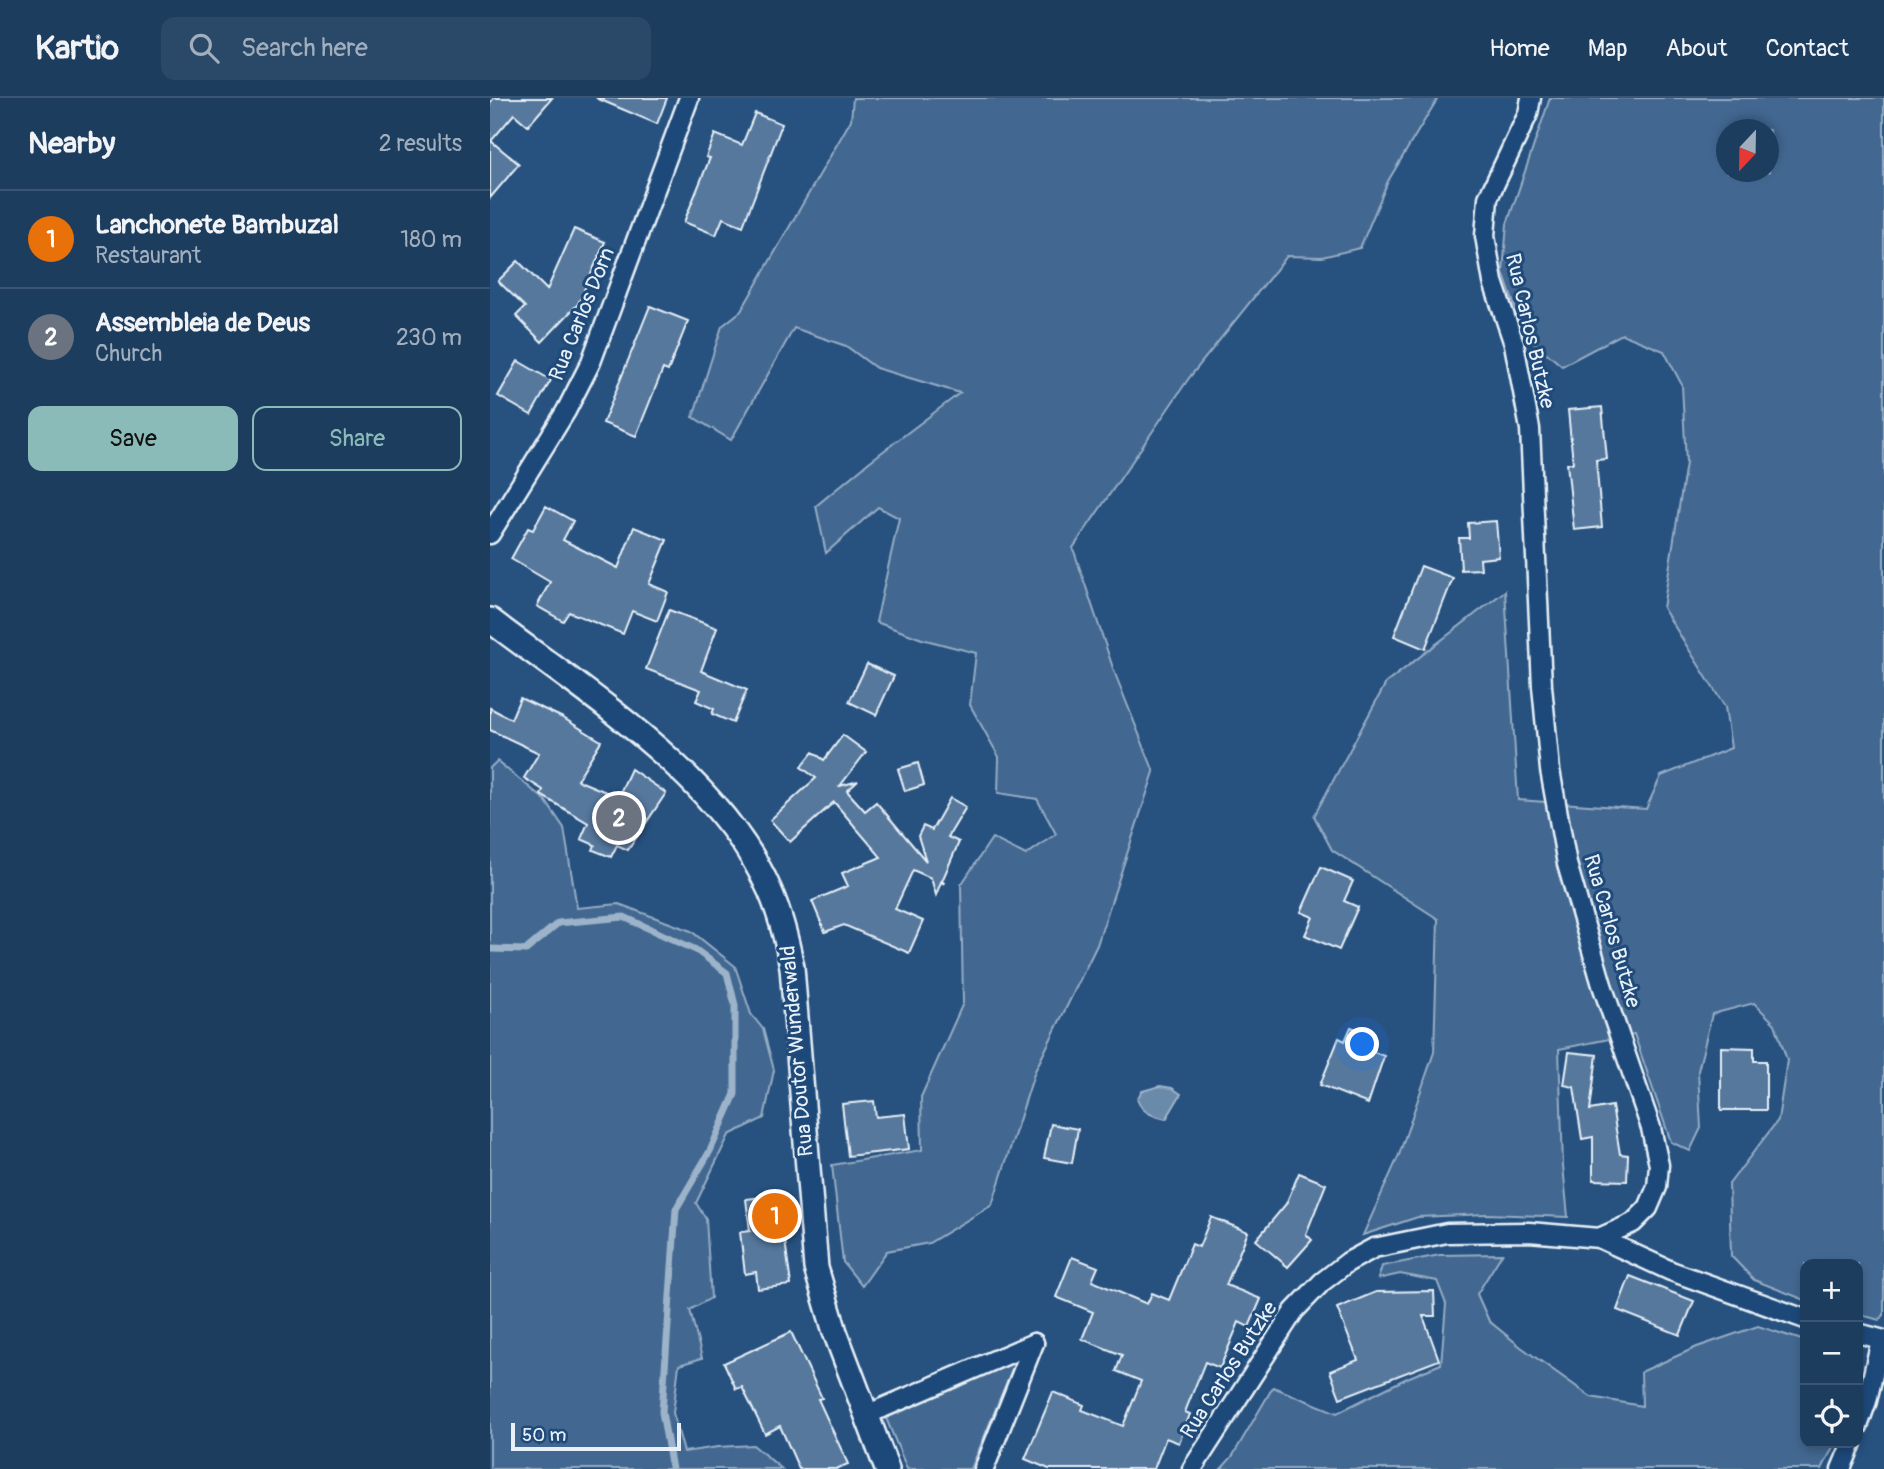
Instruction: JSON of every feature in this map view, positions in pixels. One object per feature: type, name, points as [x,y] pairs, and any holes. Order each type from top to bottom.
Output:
[{"type":"street","name":"Rua Carlos Dorn","points":[[490,534],[566,411],[591,362],[689,98]]},
{"type":"street","name":"Rua Carlos Butzke","points":[[1192,1469],[1294,1311],[1322,1282],[1348,1262],[1374,1248],[1447,1233],[1529,1232],[1599,1238],[1633,1223],[1648,1208],[1657,1187],[1659,1165],[1651,1128],[1602,985],[1567,864],[1550,770],[1542,686],[1530,429],[1514,344],[1493,282],[1485,236],[1488,198],[1528,114],[1531,98]]},
{"type":"street","name":"Rua Doutor Wunderwald","points":[[490,620],[648,740],[686,775],[728,823],[769,890],[785,933],[792,967],[816,1268],[835,1332],[887,1469]]},
{"type":"street","points":[[1599,1238],[1671,1271],[1800,1317]]},
{"type":"street","points":[[1863,1334],[1883,1340],[1863,1412]]},
{"type":"street","points":[[866,1415],[1034,1343],[984,1469]]},
{"type":"street","points":[[1841,1469],[1850,1448]]},
{"type":"shaded area","points":[[853,98],[1438,98],[1388,181],[1360,248],[1322,257],[1287,256],[1189,378],[1073,548],[1114,671],[1154,772],[1097,945],[1035,1071],[992,1205],[929,1243],[887,1251],[862,1286],[843,1262],[832,1165],[922,1150],[921,1097],[963,1003],[961,885],[992,838],[1026,855],[1056,834],[1037,799],[998,793],[999,757],[970,705],[976,653],[922,639],[876,622],[899,518],[878,507],[826,553],[816,506],[960,393],[876,368],[846,346],[794,328],[731,440],[693,417],[722,326],[741,311],[851,120]]},
{"type":"shaded area","points":[[1550,98],[1884,98],[1884,1315],[1879,1320],[1863,1315],[1863,1259],[1800,1259],[1800,1298],[1754,1280],[1731,1256],[1729,1184],[1778,1120],[1787,1060],[1775,1024],[1754,1003],[1712,1014],[1698,1071],[1701,1128],[1690,1151],[1671,1142],[1634,1034],[1559,1049],[1563,1165],[1568,1217],[1487,1214],[1418,1217],[1363,1235],[1399,1155],[1434,1052],[1438,919],[1332,850],[1314,816],[1386,683],[1505,591],[1518,800],[1646,809],[1661,776],[1731,748],[1725,707],[1663,608],[1686,463],[1682,385],[1664,351],[1622,334],[1562,366],[1524,334],[1503,272],[1507,224]]},
{"type":"shaded area","points":[[497,761],[545,800],[564,828],[577,908],[619,904],[691,931],[735,966],[751,1014],[763,1029],[774,1070],[764,1118],[729,1135],[696,1203],[706,1219],[711,1298],[690,1310],[702,1358],[679,1365],[673,1413],[684,1452],[753,1445],[782,1469],[490,1469],[490,768]]},
{"type":"shaded area","points":[[1160,1086],[1172,1088],[1181,1094],[1166,1119],[1145,1111],[1137,1099],[1142,1091]]},
{"type":"shaded area","points":[[1502,1254],[1477,1294],[1489,1321],[1591,1397],[1642,1406],[1641,1372],[1697,1347],[1758,1326],[1800,1339],[1800,1448],[1832,1448],[1822,1469],[1221,1469],[1232,1457],[1273,1387],[1337,1413],[1441,1364],[1446,1304],[1437,1281],[1400,1274],[1378,1279],[1382,1266],[1440,1255]]},
{"type":"shaded area","points":[[1015,1362],[971,1469],[907,1469],[886,1418]]},
{"type":"building","points":[[494,98],[552,98],[528,126],[514,114],[491,141],[519,164],[490,198],[490,103]]},
{"type":"building","points":[[596,98],[667,98],[657,124]]},
{"type":"building","points":[[755,113],[782,124],[743,226],[723,218],[716,235],[684,222],[710,158],[706,157],[715,134],[742,145]]},
{"type":"building","points":[[574,229],[605,242],[578,304],[542,342],[516,316],[525,307],[498,281],[518,261],[547,290]]},
{"type":"building","points":[[650,306],[688,321],[668,371],[663,369],[636,436],[603,423]]},
{"type":"building","points":[[518,361],[551,380],[531,415],[498,396]]},
{"type":"building","points":[[1602,407],[1607,459],[1596,460],[1602,527],[1574,530],[1567,463],[1573,463],[1568,410]]},
{"type":"building","points":[[546,506],[573,521],[563,540],[618,568],[634,527],[667,540],[649,584],[668,592],[657,621],[632,611],[623,634],[569,612],[563,621],[537,606],[550,582],[511,559],[528,528],[533,530]]},
{"type":"building","points":[[1496,521],[1499,557],[1480,559],[1481,569],[1461,570],[1459,538],[1469,538],[1468,523]]},
{"type":"building","points":[[1421,566],[1453,578],[1425,649],[1394,636]]},
{"type":"building","points":[[669,610],[717,628],[701,671],[747,690],[733,723],[712,714],[714,709],[696,701],[701,690],[646,669]]},
{"type":"building","points":[[867,664],[894,676],[876,715],[849,702]]},
{"type":"building","points":[[520,698],[563,718],[601,741],[577,780],[618,797],[631,769],[666,793],[628,850],[617,845],[611,857],[593,850],[595,845],[581,839],[588,823],[541,795],[543,790],[524,778],[539,753],[490,730],[490,708],[511,719]]},
{"type":"building","points":[[843,735],[866,752],[840,786],[858,781],[847,791],[865,811],[876,802],[926,861],[918,836],[923,826],[932,830],[950,798],[966,807],[948,837],[959,842],[942,881],[945,884],[941,882],[936,895],[931,878],[913,870],[895,909],[923,921],[909,953],[844,925],[825,932],[812,901],[848,886],[842,873],[881,857],[834,802],[790,842],[770,820],[816,778],[801,767],[813,752],[824,760]]},
{"type":"building","points":[[918,763],[924,785],[905,791],[898,769]]},
{"type":"building","points":[[1321,867],[1353,881],[1344,901],[1358,907],[1339,950],[1305,935],[1313,917],[1301,912]]},
{"type":"building","points":[[1351,1027],[1371,1035],[1366,1049],[1384,1056],[1368,1104],[1320,1085],[1339,1038],[1345,1041]]},
{"type":"building","points":[[1721,1047],[1754,1048],[1754,1061],[1766,1061],[1766,1110],[1721,1110]]},
{"type":"building","points":[[1569,1052],[1597,1055],[1590,1110],[1612,1106],[1620,1154],[1628,1155],[1627,1181],[1593,1180],[1593,1137],[1582,1139],[1574,1087],[1564,1085]]},
{"type":"building","points":[[874,1101],[876,1117],[905,1114],[909,1149],[848,1156],[842,1104]]},
{"type":"building","points":[[1051,1124],[1078,1129],[1072,1163],[1044,1158]]},
{"type":"building","points":[[1299,1173],[1326,1184],[1306,1234],[1312,1240],[1288,1267],[1256,1240],[1286,1204]]},
{"type":"building","points":[[779,1195],[791,1285],[758,1289],[756,1272],[745,1274],[740,1232],[750,1231],[746,1199]]},
{"type":"building","points":[[1211,1217],[1248,1232],[1226,1285],[1261,1299],[1249,1327],[1239,1322],[1220,1368],[1205,1362],[1185,1412],[1190,1414],[1179,1443],[1166,1438],[1154,1469],[1049,1469],[1025,1459],[1053,1392],[1084,1405],[1082,1410],[1123,1426],[1141,1381],[1116,1371],[1122,1355],[1082,1339],[1093,1312],[1056,1297],[1072,1257],[1098,1267],[1092,1281],[1147,1304],[1152,1293],[1169,1300],[1192,1244],[1199,1247]]},
{"type":"building","points":[[1630,1276],[1694,1301],[1680,1335],[1617,1310]]},
{"type":"building","points":[[1434,1291],[1435,1316],[1423,1316],[1439,1360],[1340,1398],[1330,1371],[1358,1360],[1337,1308],[1376,1292]]},
{"type":"building","points":[[791,1332],[822,1398],[818,1399],[848,1464],[836,1469],[799,1469],[780,1426],[765,1434],[742,1387],[736,1389],[724,1363]]},
{"type":"waterway","points":[[490,949],[526,950],[558,923],[624,917],[696,950],[727,973],[735,1005],[735,1094],[710,1151],[676,1209],[662,1412],[672,1469]]},
{"type":"place","name":"Assembleia de Deus","points":[[619,818]]},
{"type":"place","name":"Lanchonete Bambuzal","points":[[775,1216]]}]
